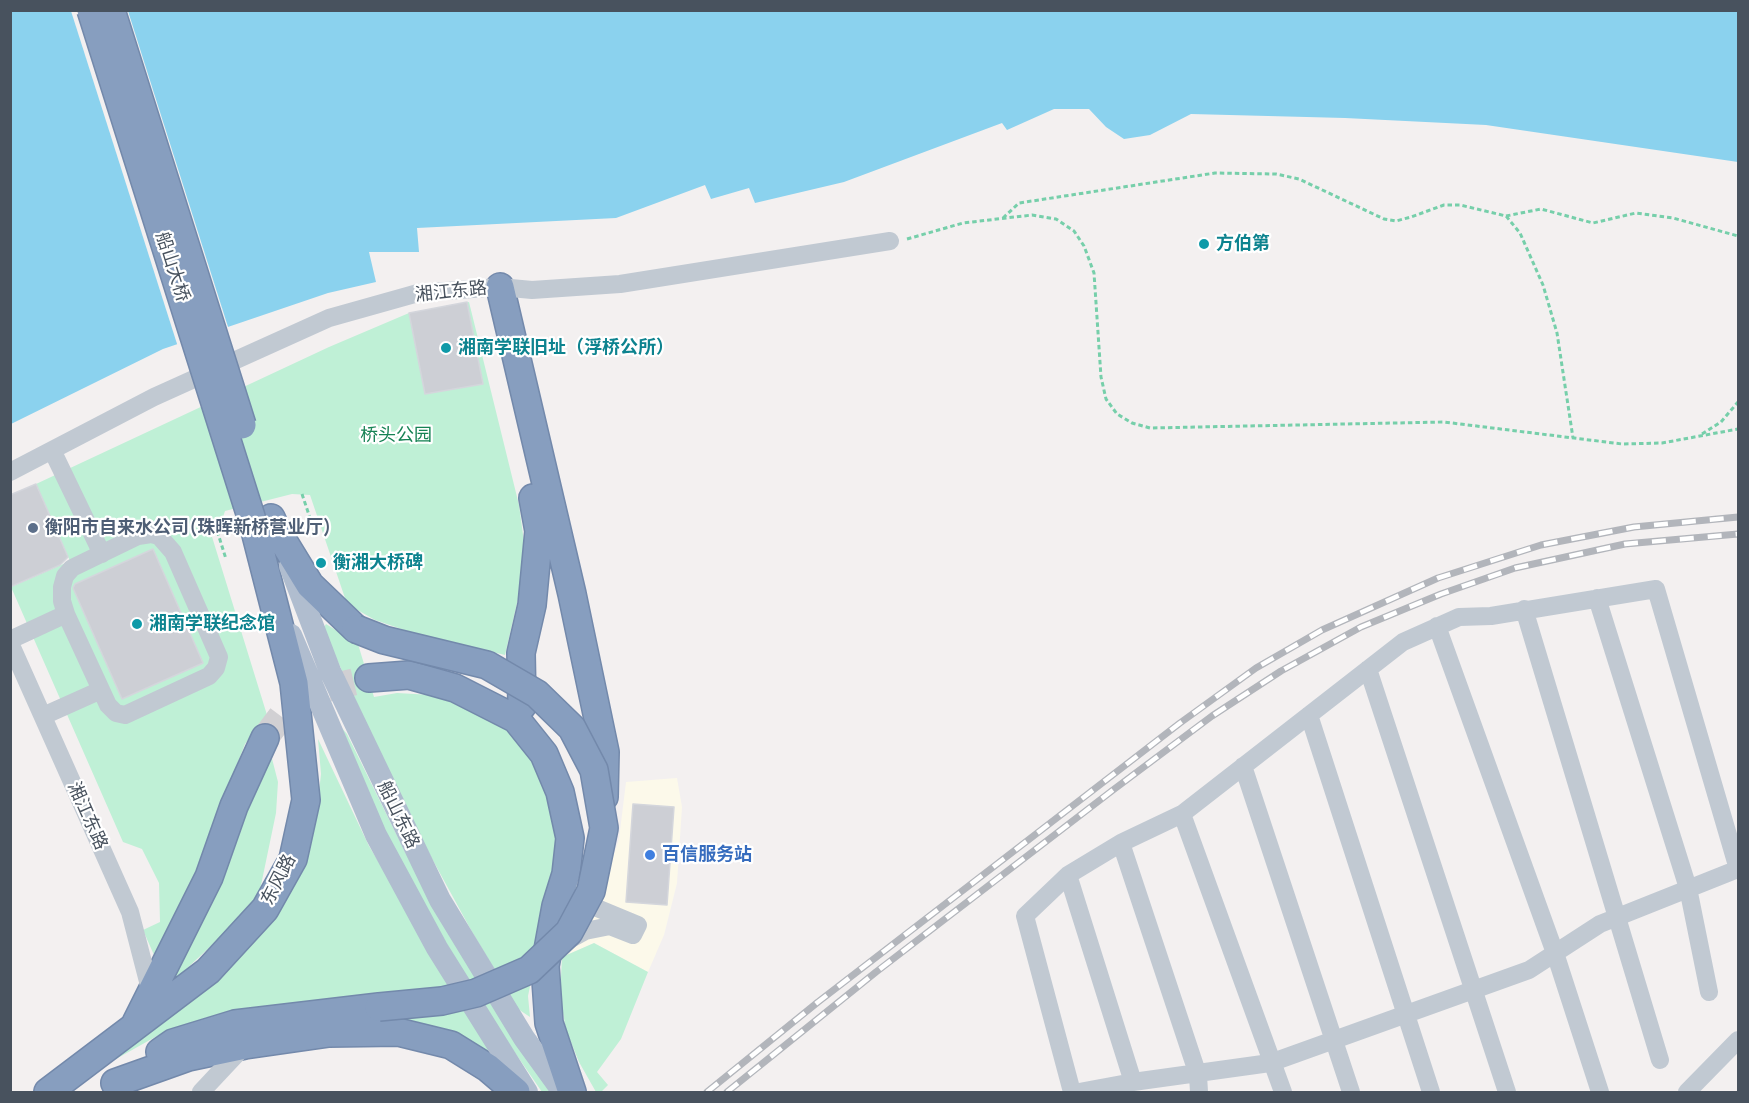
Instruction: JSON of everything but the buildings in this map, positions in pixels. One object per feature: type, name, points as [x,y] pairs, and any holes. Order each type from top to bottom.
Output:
[{"type":"highway","name":"船山大桥","points":[[91,10],[265,527]]},
{"type":"highway","name":"船山大桥","points":[[111,10],[265,527]]},
{"type":"highway","points":[[109,1088],[173,1043],[235,1024],[442,1001],[476,993],[529,970],[569,932],[591,891],[604,828],[605,752],[572,594],[500,287]]},
{"type":"highway","points":[[511,334],[520,419],[539,531],[532,605],[521,653],[521,705],[560,792],[570,838],[566,874],[556,906],[545,966],[549,1023],[572,1092]]},
{"type":"highway","points":[[265,527],[310,585],[356,629],[384,640],[487,665],[537,694],[572,728],[594,770],[604,828]]},
{"type":"highway","name":"东风路","points":[[48,1092],[208,971],[265,909],[293,859],[306,800],[294,683],[265,527]]},
{"type":"highway","points":[[369,678],[409,675],[455,688],[516,719],[544,754]]},
{"type":"highway","points":[[132,1030],[209,877],[234,806],[266,738]]},
{"type":"highway","points":[[109,1088],[188,1057],[245,1045],[329,1033],[398,1032],[451,1045],[488,1068],[516,1092]]},
{"type":"main road","name":"船山东路","points":[[265,527],[292,638],[376,834],[437,948],[527,1092]]},
{"type":"main road","name":"船山东路","points":[[265,527],[330,671],[440,900],[524,1038],[563,1092]]},
{"type":"street","name":"湘江东路","points":[[10,472],[154,397],[329,318],[418,293],[500,287],[532,290],[620,284],[890,241]]},
{"type":"street","points":[[52,450],[102,554]]},
{"type":"street","points":[[152,534],[164,540],[173,552],[219,657],[216,668],[209,676],[125,715],[116,713],[108,705],[62,601],[64,576],[72,568],[102,554],[138,536],[152,534]]},
{"type":"street","points":[[1072,1092],[1025,916],[1068,875],[1121,843],[1182,814],[1403,642],[1459,617],[1491,616],[1656,589],[1738,869],[1600,924],[1529,970],[1270,1063],[1079,1092]]},
{"type":"street","points":[[1597,598],[1689,888],[1709,993]]},
{"type":"street","points":[[1524,609],[1660,1060]]},
{"type":"street","points":[[10,641],[66,614]]},
{"type":"street","points":[[1437,627],[1555,953],[1600,1092]]},
{"type":"street","name":"湘江东路","points":[[10,641],[130,912],[152,993]]},
{"type":"street","points":[[1368,669],[1508,1092]]},
{"type":"street","points":[[43,716],[101,690]]},
{"type":"street","points":[[1309,715],[1431,1092]]},
{"type":"street","points":[[1244,766],[1351,1092]]},
{"type":"street","points":[[1182,814],[1270,1063],[1283,1092]]},
{"type":"street","points":[[1121,843],[1197,1073],[1199,1092]]},
{"type":"street","points":[[545,966],[562,944],[585,931],[610,926],[633,935],[638,925],[597,908],[566,874]]},
{"type":"street","points":[[1068,875],[1133,1082]]},
{"type":"street","points":[[1687,1092],[1738,1040]]},
{"type":"street","points":[[201,1092],[245,1045]]},
{"type":"path","points":[[1001,219],[1019,203],[1215,173],[1276,174],[1299,179],[1384,219],[1396,221],[1444,204],[1460,205],[1506,216],[1541,209],[1593,223],[1636,213],[1673,218],[1738,236]]},
{"type":"path","points":[[890,241],[915,238],[963,223],[1032,215],[1056,219],[1074,231],[1084,246],[1094,273],[1101,377],[1106,399],[1117,414],[1131,423],[1149,428],[1444,422],[1622,444],[1662,443],[1738,429]]},
{"type":"path","points":[[1506,216],[1520,233],[1543,285],[1557,333],[1573,438]]},
{"type":"path","points":[[1700,435],[1721,422],[1738,402]]},
{"type":"path","points":[[302,494],[314,530]]},
{"type":"path","points":[[215,524],[226,559]]},
{"type":"shaded area","points":[[677,778],[682,807],[677,883],[664,935],[648,972],[594,943],[562,957],[605,882],[619,839],[626,782]]},
{"type":"green space","name":"桥头公园","points":[[469,302],[519,505],[524,542],[521,586],[505,655],[413,633],[375,620],[347,604],[310,495],[292,494],[225,511],[221,523],[209,527],[267,715],[245,744],[185,899],[154,955],[143,930],[160,922],[159,883],[142,849],[123,842],[11,587],[70,561],[36,484],[329,347],[409,313]]},
{"type":"green space","points":[[326,624],[358,644],[374,697],[397,693],[432,695],[471,707],[510,732],[534,761],[553,799],[560,843],[528,996],[530,1017],[518,1009],[471,930],[406,811],[323,629]]},
{"type":"green space","points":[[342,728],[405,852],[554,1092],[542,1092],[487,1012],[396,858]]},
{"type":"green space","points":[[318,739],[369,846],[496,1057],[452,1034],[416,1022],[243,1010],[205,1018],[157,1036],[116,1059],[112,1054],[232,960],[317,810],[321,774]]},
{"type":"green space","points":[[269,747],[278,782],[276,813],[260,890],[244,915],[182,973],[164,984]]},
{"type":"green space","points":[[594,943],[648,972],[621,1039],[597,1072],[608,1085],[601,1092],[596,1092],[579,1062],[566,1030],[560,996],[562,957]]},
{"type":"water","points":[[11,11],[1738,11],[1738,162],[1486,125],[1345,118],[1191,114],[1150,135],[1124,139],[1106,127],[1089,109],[1054,109],[1007,130],[1002,123],[844,182],[755,203],[749,188],[711,199],[705,185],[616,218],[417,228],[419,252],[369,252],[376,282],[328,293],[163,349],[11,424]]},
{"type":"pier","points":[[71,11],[128,11],[229,330],[178,347]]},
{"type":"tunnel","points":[[265,738],[286,710],[325,689],[369,678]]},
{"type":"railway","points":[[707,1092],[818,1002],[1180,723],[1256,668],[1322,630],[1438,578],[1541,545],[1634,527],[1738,517]]},
{"type":"railway","points":[[727,1092],[876,972],[1113,790],[1212,716],[1281,671],[1361,627],[1441,594],[1515,568],[1625,544],[1738,534]]},
{"type":"place","name":"方伯第","points":[[1204,244]]},
{"type":"place","name":"湘南学联旧址（浮桥公所）","points":[[446,348]]},
{"type":"place","name":"衡阳市自来水公司(珠晖新桥营业厅)","points":[[33,528]]},
{"type":"place","name":"衡湘大桥碑","points":[[321,563]]},
{"type":"place","name":"湘南学联纪念馆","points":[[137,624]]},
{"type":"place","name":"百信服务站","points":[[650,855]]}]
